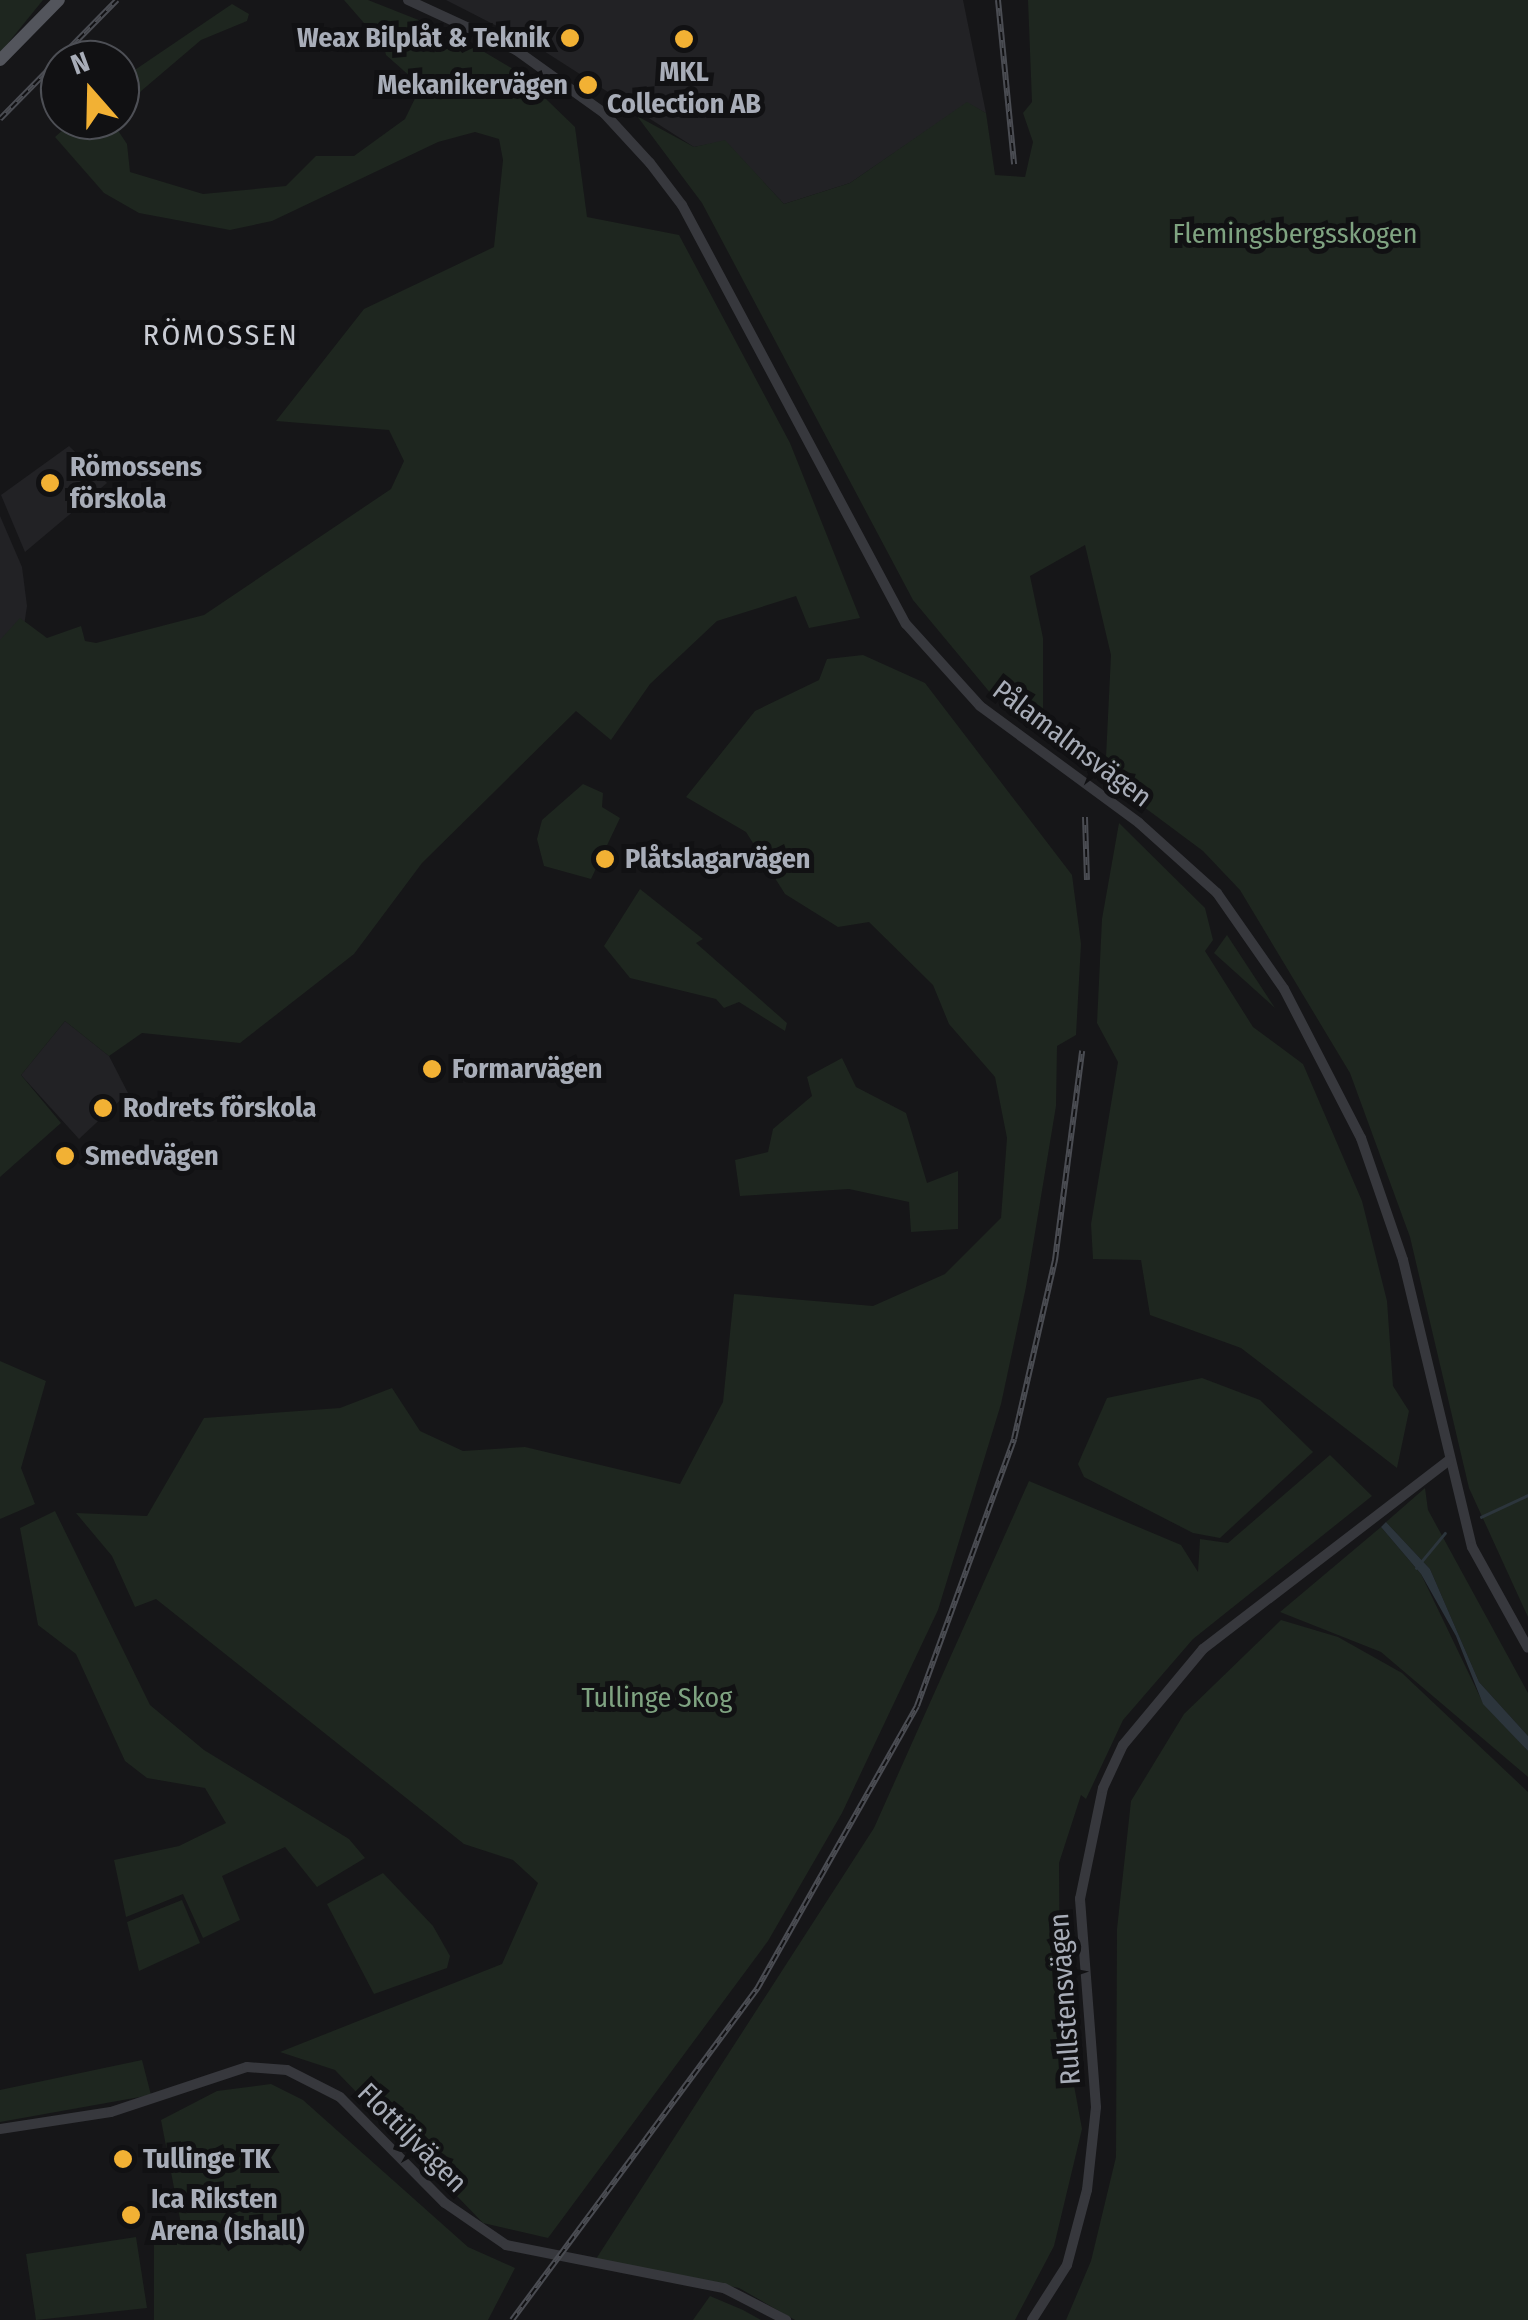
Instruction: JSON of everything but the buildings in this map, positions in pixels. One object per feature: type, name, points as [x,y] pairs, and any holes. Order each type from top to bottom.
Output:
[{"type":"main road","points":[[31,27],[51,0]]},
{"type":"main road","points":[[0,60],[60,0]]},
{"type":"street","name":"Pålamalmsvägen","points":[[408,0],[516,50],[604,113],[650,163],[691,222],[906,624],[980,706],[1140,823],[1217,893],[1284,989],[1361,1138],[1403,1260],[1472,1547],[1528,1648]]},
{"type":"street","name":"Rullstensvägen","points":[[1032,2320],[1067,2264],[1087,2190],[1096,2106],[1080,1899],[1103,1788],[1123,1744],[1203,1650],[1449,1460]]},
{"type":"street","name":"Flottiljvägen","points":[[0,2129],[111,2112],[247,2067],[287,2070],[340,2096],[455,2212],[506,2245],[714,2285],[786,2320]]},
{"type":"shaded area","points":[[446,0],[963,0],[986,113],[967,103],[850,183],[784,204],[725,141],[694,147],[536,46]]},
{"type":"shaded area","points":[[69,446],[107,483],[25,552],[1,495]]},
{"type":"shaded area","points":[[0,516],[22,567],[27,606],[24,626],[0,654]]},
{"type":"shaded area","points":[[65,1021],[109,1056],[128,1093],[79,1139],[21,1075]]},
{"type":"shaded area","points":[[1386,1522],[1430,1569],[1479,1682],[1528,1736],[1528,1751],[1483,1704],[1456,1636],[1421,1574],[1381,1527]]},
{"type":"green space","points":[[0,0],[43,0],[0,53]]},
{"type":"green space","points":[[344,0],[368,0],[454,34],[518,72],[575,127],[587,217],[679,235],[790,443],[860,618],[809,628],[796,596],[717,621],[650,684],[611,740],[576,711],[422,863],[354,954],[240,1043],[142,1033],[109,1056],[65,1021],[21,1075],[61,1123],[0,1177],[0,640],[20,618],[47,638],[81,626],[85,641],[96,643],[204,615],[391,489],[404,461],[389,430],[276,421],[364,309],[494,247],[503,160],[499,139],[475,132],[438,142],[272,221],[230,230],[139,213],[104,193],[58,140],[124,140],[130,172],[203,194],[286,186],[316,156],[354,156],[405,119],[421,86],[386,55],[378,24],[364,23]]},
{"type":"green space","name":"Flemingsbergsskogen","points":[[1028,0],[1528,0],[1528,1617],[1469,1488],[1410,1237],[1350,1073],[1240,890],[1203,851],[1105,778],[1111,655],[1085,545],[1030,576],[1043,638],[1043,733],[992,695],[913,600],[702,203],[637,116],[694,147],[725,140],[784,204],[850,183],[967,102],[986,113],[995,175],[1025,177],[1033,142],[1023,113],[1032,102]]},
{"type":"green space","points":[[232,4],[249,14],[247,21],[201,40],[140,92],[140,66]]},
{"type":"green space","name":"Tullinge Skog","points":[[863,655],[925,683],[1072,875],[1081,944],[1076,1035],[1057,1046],[1056,1106],[1026,1287],[1001,1404],[938,1610],[842,1813],[768,1941],[548,2238],[483,2223],[335,2070],[280,2052],[502,1964],[538,1883],[513,1860],[464,1844],[156,1599],[135,1607],[112,1556],[76,1513],[147,1516],[204,1418],[340,1408],[392,1388],[420,1431],[463,1451],[525,1447],[680,1484],[723,1402],[734,1294],[873,1306],[945,1274],[1001,1218],[1007,1138],[995,1077],[949,1024],[933,985],[869,922],[838,927],[785,894],[746,832],[686,797],[755,711],[819,680],[827,659]]},
{"type":"green space","points":[[583,784],[603,793],[602,807],[620,818],[591,879],[544,866],[537,839],[542,820]]},
{"type":"green space","points":[[1119,823],[1205,908],[1213,940],[1205,951],[1253,1027],[1303,1064],[1362,1201],[1387,1301],[1393,1386],[1409,1411],[1397,1468],[1241,1348],[1150,1315],[1141,1260],[1093,1259],[1091,1224],[1118,1062],[1097,1023],[1102,919]]},
{"type":"green space","points":[[640,889],[703,939],[696,943],[787,1023],[785,1031],[739,1002],[724,1008],[716,999],[630,978],[604,946]]},
{"type":"green space","points":[[1227,935],[1275,1008],[1214,953]]},
{"type":"green space","points":[[842,1058],[856,1087],[906,1113],[927,1183],[958,1171],[958,1229],[911,1232],[909,1202],[849,1189],[740,1196],[735,1160],[768,1152],[773,1129],[812,1096],[807,1077]]},
{"type":"green space","points":[[0,1361],[46,1381],[21,1468],[35,1504],[0,1519]]},
{"type":"green space","points":[[1202,1378],[1260,1400],[1313,1452],[1220,1538],[1193,1533],[1084,1477],[1078,1464],[1107,1398]]},
{"type":"green space","points":[[1330,1455],[1372,1496],[1193,1639],[1123,1720],[1086,1799],[1081,1795],[1059,1863],[1060,2009],[1082,2129],[1054,2246],[1015,2320],[795,2320],[739,2288],[596,2259],[874,1828],[1029,1481],[1181,1545],[1198,1572],[1200,1539],[1228,1543]]},
{"type":"green space","points":[[1425,1488],[1428,1510],[1528,1693],[1528,1736],[1479,1682],[1430,1569],[1386,1522]]},
{"type":"green space","points":[[55,1511],[150,1705],[204,1750],[349,1839],[365,1858],[317,1887],[285,1847],[222,1876],[240,1920],[203,1938],[183,1894],[126,1917],[114,1860],[179,1846],[226,1823],[205,1788],[147,1778],[125,1761],[76,1654],[38,1625],[20,1528]]},
{"type":"green space","points":[[1381,1527],[1421,1574],[1483,1703],[1528,1751],[1528,1777],[1381,1652],[1280,1612]]},
{"type":"green space","points":[[1281,1620],[1338,1637],[1402,1673],[1528,1792],[1528,2320],[1066,2320],[1091,2261],[1116,2157],[1117,1929],[1131,1801],[1184,1714]]},
{"type":"green space","points":[[383,1873],[433,1926],[450,1956],[447,1968],[374,1994],[327,1904]]},
{"type":"green space","points":[[182,1900],[200,1943],[139,1971],[127,1922]]},
{"type":"green space","points":[[142,2060],[151,2095],[0,2122],[0,2090]]},
{"type":"green space","points":[[271,2084],[303,2100],[468,2247],[515,2268],[488,2320],[154,2320],[154,2236],[181,2224],[161,2120],[217,2091]]},
{"type":"green space","points":[[136,2237],[147,2308],[36,2320],[26,2254]]},
{"type":"green space","points":[[710,2296],[743,2310],[761,2320],[693,2320]]},
{"type":"waterway","points":[[1481,1517],[1528,1495]]},
{"type":"waterway","points":[[1416,1568],[1445,1533]]},
{"type":"railway","points":[[0,119],[117,0]]},
{"type":"railway","points":[[998,0],[1014,164]]},
{"type":"railway","points":[[1085,817],[1087,880]]},
{"type":"railway","points":[[512,2320],[757,1989],[917,1706],[1014,1439],[1055,1260],[1082,1051]]},
{"type":"place","name":"Weax Bilplåt & Teknik","points":[[570,38]]},
{"type":"place","name":"MKL Collection AB","points":[[684,39]]},
{"type":"place","name":"Mekanikervägen","points":[[588,85]]},
{"type":"place","name":"Römossens förskola","points":[[50,483]]},
{"type":"place","name":"Plåtslagarvägen","points":[[605,859]]},
{"type":"place","name":"Formarvägen","points":[[432,1069]]},
{"type":"place","name":"Rodrets förskola","points":[[103,1108]]},
{"type":"place","name":"Smedvägen","points":[[65,1156]]},
{"type":"place","name":"Tullinge TK","points":[[123,2159]]},
{"type":"place","name":"Ica Riksten Arena (Ishall)","points":[[131,2215]]},
{"type":"district","name":"RÖMOSSEN","points":[[221,335]]}]
